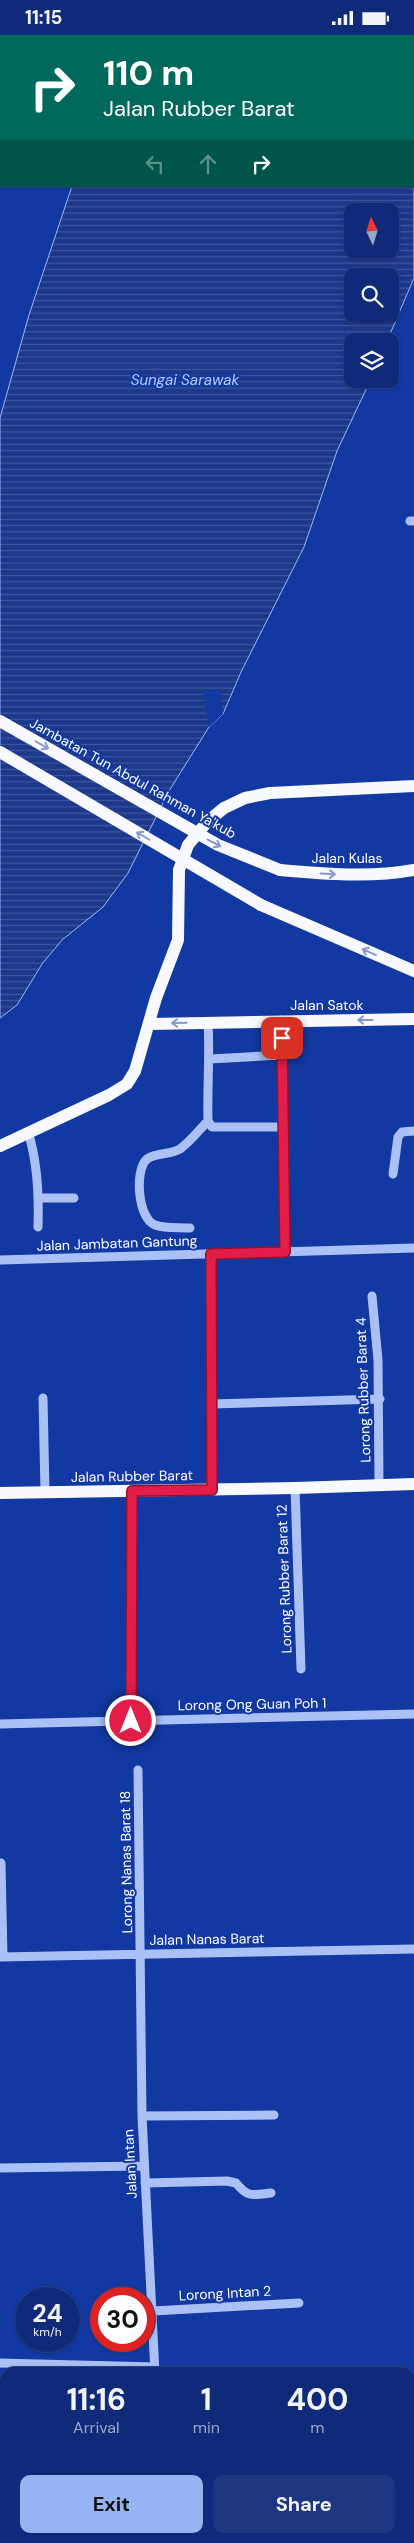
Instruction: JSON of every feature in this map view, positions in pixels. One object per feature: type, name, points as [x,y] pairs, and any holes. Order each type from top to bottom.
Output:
[{"type":"main road","name":"Jambatan Tun Abdul Rahman Ya'kub","points":[[0,721],[218,845],[280,870]]},
{"type":"main road","points":[[0,752],[261,905],[414,971]]},
{"type":"main road","points":[[0,1145],[109,1095],[127,1084],[135,1071],[156,998],[178,940],[179,870],[188,845],[206,822],[224,808],[245,798],[270,793],[414,786]]},
{"type":"main road","name":"Jalan Kulas","points":[[280,870],[331,875],[372,875],[414,870]]},
{"type":"main road","name":"Jalan Satok","points":[[150,1024],[281,1020],[414,1019]]},
{"type":"main road","name":"Jalan Rubber Barat","points":[[0,1493],[212,1490],[414,1484]]},
{"type":"street","points":[[281,1020],[285,1252]]},
{"type":"street","points":[[208,1022],[210,1059],[207,1069],[208,1121],[212,1127],[283,1127]]},
{"type":"street","points":[[210,1059],[282,1055]]},
{"type":"street","points":[[190,1228],[155,1225],[145,1219],[142,1210],[140,1173],[145,1161],[156,1154],[179,1150],[208,1121]]},
{"type":"street","points":[[393,1174],[398,1137],[402,1132],[414,1131]]},
{"type":"street","points":[[28,1133],[34,1149],[39,1198],[38,1227]]},
{"type":"street","points":[[39,1198],[74,1198]]},
{"type":"street","name":"Jalan Jambatan Gantung","points":[[0,1260],[414,1248]]},
{"type":"street","points":[[211,1254],[212,1490]]},
{"type":"street","name":"Lorong Rubber Barat 4","points":[[372,1295],[380,1399],[379,1485]]},
{"type":"street","points":[[43,1398],[45,1492]]},
{"type":"street","points":[[212,1404],[380,1399]]},
{"type":"street","name":"Lorong Rubber Barat 12","points":[[295,1488],[301,1669]]},
{"type":"street","points":[[131,1721],[132,1491]]},
{"type":"street","name":"Lorong Ong Guan Poh 1","points":[[0,1724],[414,1714]]},
{"type":"street","name":"Lorong Nanas Barat 18","points":[[138,1770],[141,1954]]},
{"type":"street","points":[[1,1863],[2,1957]]},
{"type":"street","name":"Jalan Nanas Barat","points":[[2,1957],[414,1949]]},
{"type":"street","name":"Jalan Intan","points":[[141,1954],[142,2116],[152,2287]]},
{"type":"street","points":[[142,2116],[274,2115]]},
{"type":"street","points":[[0,2169],[144,2166]]},
{"type":"street","points":[[145,2183],[227,2181],[236,2183],[244,2193],[252,2195],[271,2193]]},
{"type":"street","name":"Lorong Intan 2","points":[[155,2311],[299,2303]]},
{"type":"street","name":"Jalan Intan","points":[[154,2352],[155,2367]]},
{"type":"street","points":[[0,2363],[89,2367]]},
{"type":"water","name":"Sungai Sarawak","points":[[72,187],[414,187],[414,278],[399,313],[399,268],[344,268],[344,323],[395,323],[390,333],[344,333],[344,388],[367,388],[337,451],[304,547],[241,672],[223,714],[209,727],[169,791],[128,873],[103,907],[62,940],[42,964],[17,1005],[0,1018],[0,418],[29,315]]},
{"type":"pier","points":[[220,689],[223,714],[209,727],[203,691]]},
{"type":"route","points":[[131,1721],[132,1491],[212,1490],[211,1254],[285,1252],[282,1038]]}]
